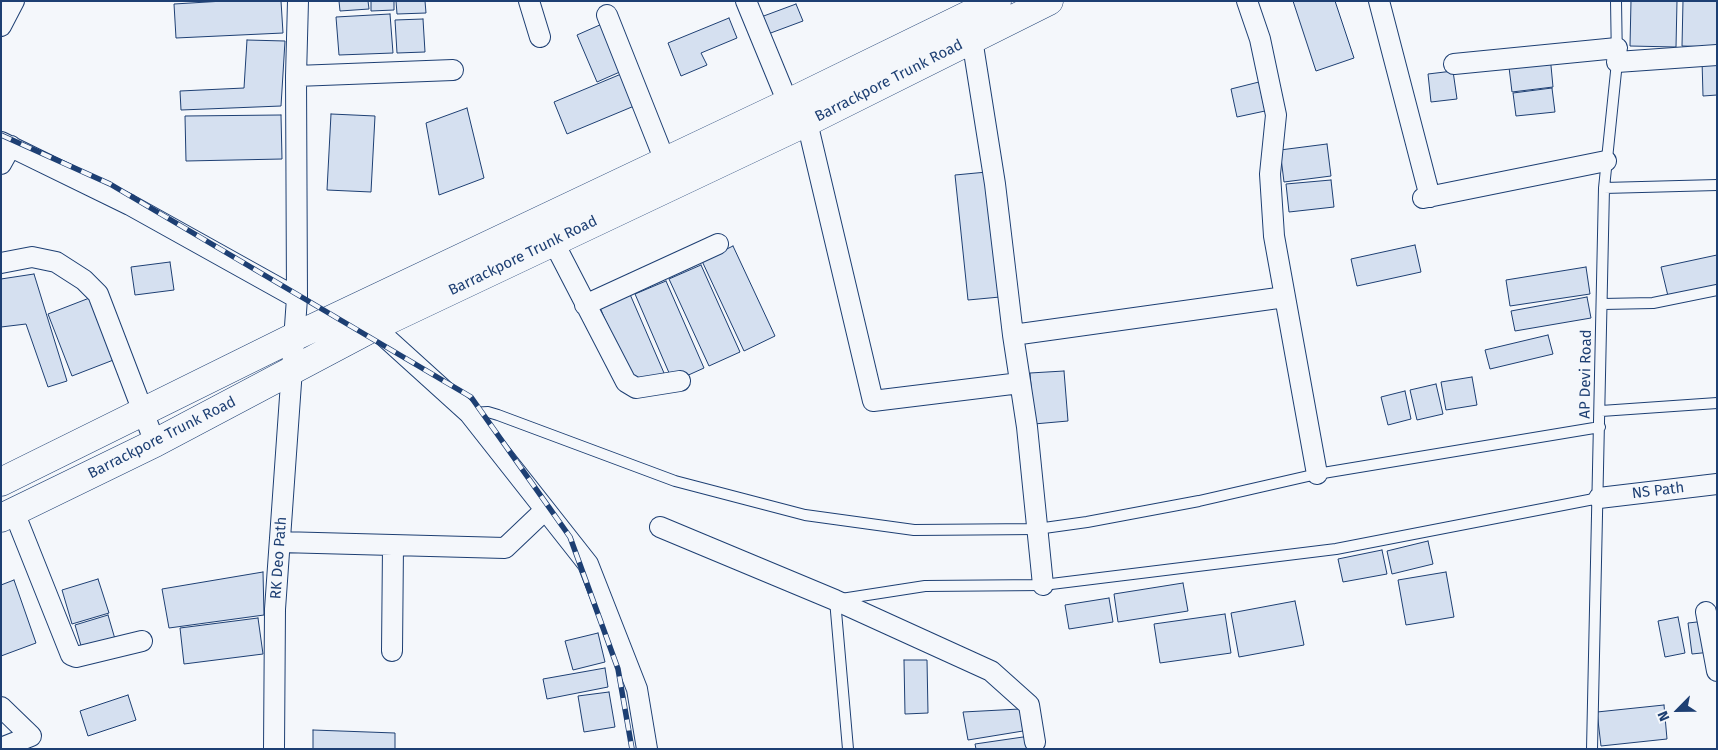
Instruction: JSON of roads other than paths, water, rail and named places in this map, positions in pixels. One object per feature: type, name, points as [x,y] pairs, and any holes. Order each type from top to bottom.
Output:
[{"type":"main road","name":"Barrackpore Trunk Road","points":[[8,515],[155,443],[374,327],[553,242],[798,112],[997,1]]},
{"type":"main road","name":"Barrackpore Trunk Road","points":[[1,482],[296,336],[665,161],[798,112],[972,39],[1050,1]]},
{"type":"street","points":[[1,26],[14,1]]},
{"type":"street","name":"RK Deo Path","points":[[274,749],[275,609],[296,336],[296,76],[298,1]]},
{"type":"street","points":[[529,1],[540,36]]},
{"type":"street","points":[[746,1],[798,112],[873,401],[1020,383]]},
{"type":"street","points":[[1247,1],[1260,39],[1276,115],[1270,174],[1274,236],[1317,474]]},
{"type":"street","points":[[1379,1],[1426,197],[1606,161]]},
{"type":"street","points":[[607,15],[665,161]]},
{"type":"street","points":[[972,39],[995,184],[1013,335],[1027,427],[1042,585]]},
{"type":"street","points":[[1454,64],[1617,55],[1717,55]]},
{"type":"street","points":[[296,76],[453,70]]},
{"type":"street","points":[[1,164],[6,144],[130,204],[297,298]]},
{"type":"street","points":[[553,242],[618,371],[631,386],[636,388],[680,381]]},
{"type":"street","points":[[585,305],[718,244]]},
{"type":"street","points":[[1,264],[32,257],[56,262],[84,280],[98,294],[155,443]]},
{"type":"street","points":[[1013,335],[1285,297]]},
{"type":"street","points":[[374,327],[469,413],[588,564],[637,689],[648,749]]},
{"type":"street","name":"NS Path","points":[[1599,498],[1717,484]]},
{"type":"street","points":[[280,542],[505,548],[545,510]]},
{"type":"street","points":[[8,515],[71,655],[76,657],[142,641]]},
{"type":"street","points":[[660,527],[835,600],[991,671],[1029,705],[1035,742]]},
{"type":"street","points":[[392,650],[393,546]]},
{"type":"street","points":[[1706,612],[1717,671]]},
{"type":"street","points":[[1,706],[31,736],[1,748]]},
{"type":"lane","name":"AP Devi Road","points":[[1592,749],[1601,411],[1604,188],[1617,55],[1616,1]]},
{"type":"lane","points":[[1604,188],[1717,185]]},
{"type":"lane","points":[[1602,304],[1653,304],[1717,290]]},
{"type":"lane","points":[[1601,411],[1717,403]]},
{"type":"lane","points":[[469,413],[488,412],[674,481],[805,515],[914,530],[1037,529],[1198,501],[1317,474],[1600,428]]},
{"type":"lane","points":[[848,749],[835,600],[925,586],[1042,585],[1336,549],[1599,498]]},
{"type":"railway","points":[[1,135],[110,184],[471,397],[570,537],[618,669],[632,749]]}]
